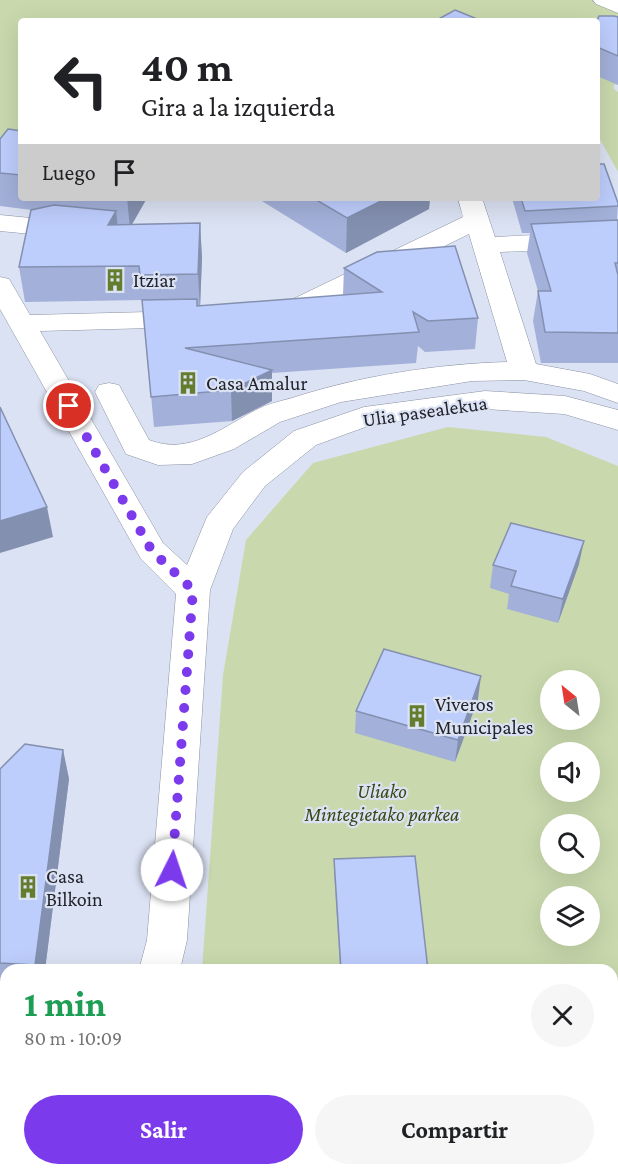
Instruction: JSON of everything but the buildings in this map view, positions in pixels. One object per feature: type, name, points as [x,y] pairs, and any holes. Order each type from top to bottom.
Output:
[{"type":"street","points":[[603,0],[618,7]]},
{"type":"street","points":[[250,318],[300,306],[478,221],[618,239]]},
{"type":"street","points":[[478,221],[524,370]]},
{"type":"street","points":[[0,223],[91,232]]},
{"type":"street","points":[[0,285],[152,551],[193,590]]},
{"type":"street","points":[[22,323],[216,319]]},
{"type":"street","points":[[109,392],[137,447],[158,455],[192,454],[223,442],[270,415],[337,393],[472,372],[524,370],[590,383],[618,394]]},
{"type":"street","name":"Ulia pasealekua","points":[[161,964],[166,940],[193,590],[218,525],[254,479],[305,438],[364,417],[485,400],[565,405],[618,420]]},
{"type":"green space","points":[[0,0],[618,0],[618,78],[613,88],[618,92],[618,172],[600,139],[600,18],[18,18],[18,156],[0,160]]},
{"type":"green space","name":"Uliako Mintegietako parkea","points":[[448,427],[546,437],[618,466],[618,964],[202,964],[223,675],[246,540],[313,463]]},
{"type":"place","name":"Itziar","points":[[115,280]]},
{"type":"place","name":"Casa Amalur","points":[[188,383]]},
{"type":"place","name":"Viveros Municipales","points":[[417,716]]},
{"type":"place","name":"Casa Bilkoin","points":[[28,887]]},
{"type":"route","points":[[69,406],[152,551],[193,590],[172,870]]}]
